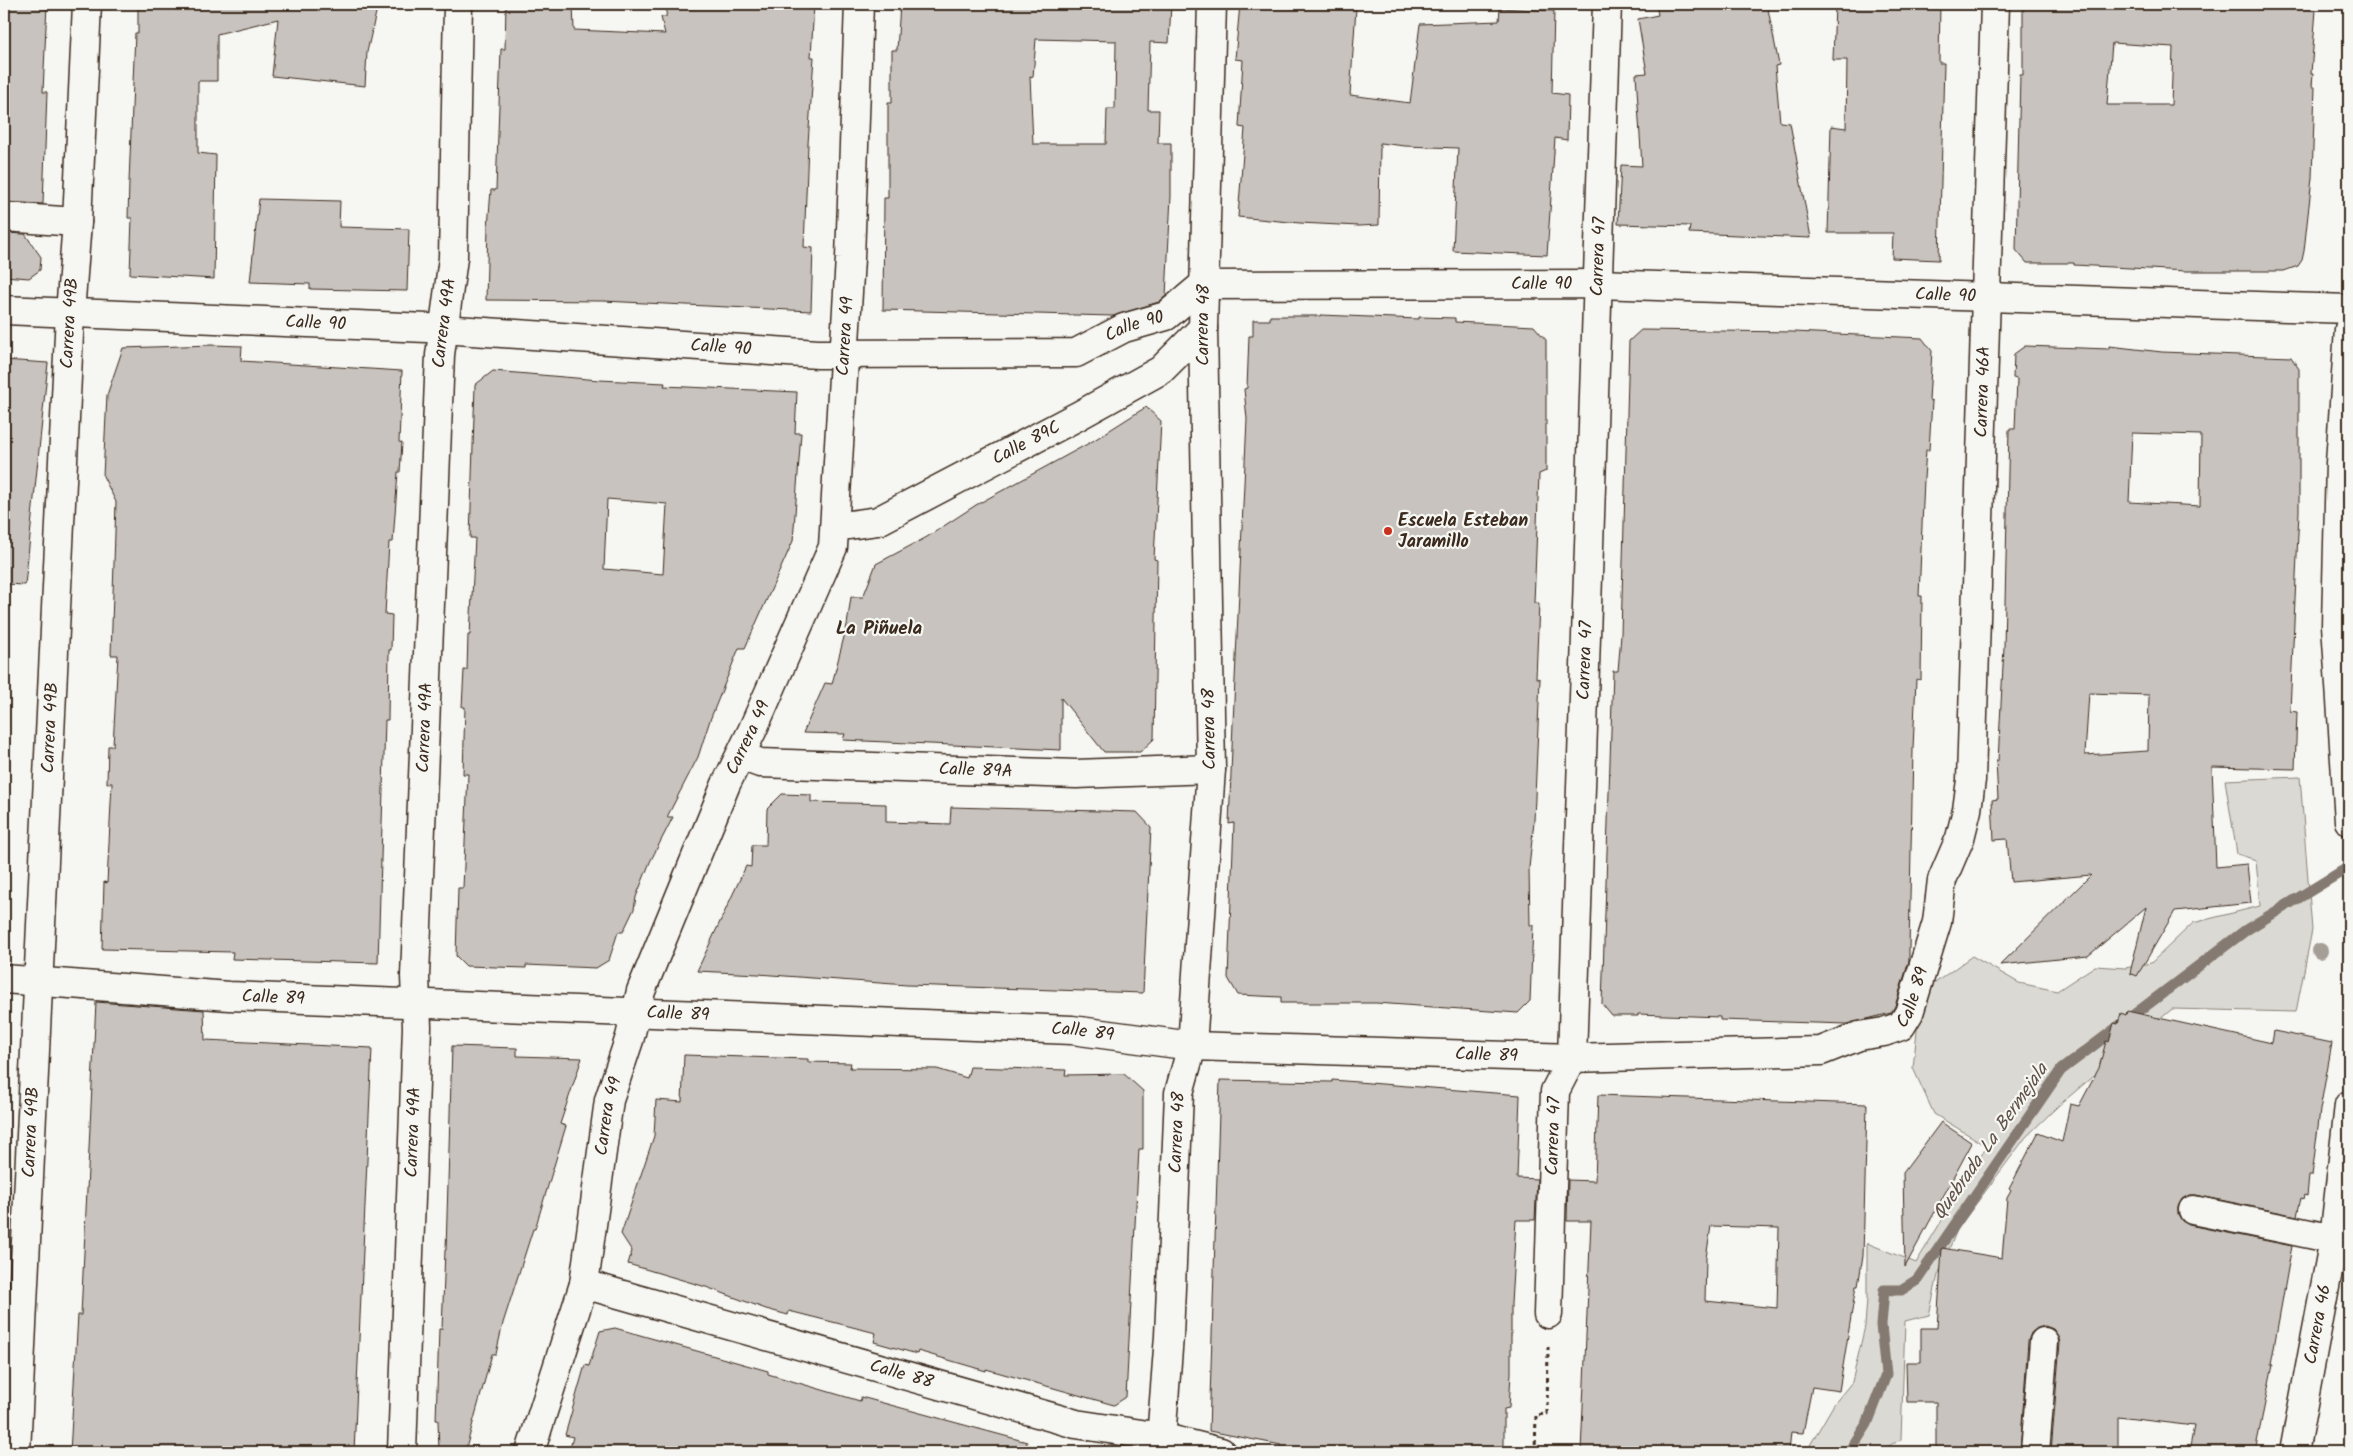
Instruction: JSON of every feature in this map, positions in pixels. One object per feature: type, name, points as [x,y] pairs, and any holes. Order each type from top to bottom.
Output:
[{"type":"street","name":"Carrera 49B","points":[[16,1452],[70,313],[77,222],[87,4]]},
{"type":"street","name":"Carrera 49A","points":[[402,1452],[417,1027],[415,976],[438,385],[453,258],[458,4]]},
{"type":"street","name":"Carrera 49","points":[[530,1452],[584,1284],[609,1100],[630,1037],[641,991],[726,784],[741,756],[833,548],[844,353],[859,4]]},
{"type":"street","name":"Carrera 48","points":[[1160,1445],[1170,1336],[1179,1093],[1192,1046],[1211,768],[1203,284],[1212,4]]},
{"type":"street","name":"Carrera 47","points":[[1548,1314],[1555,1091],[1572,1058],[1607,4]]},
{"type":"street","name":"Carrera 46A","points":[[1971,780],[1995,4]]},
{"type":"street","points":[[4,216],[77,222]]},
{"type":"street","name":"Calle 90","points":[[4,310],[443,330],[818,354],[1076,353],[1124,328],[1166,316],[1203,284],[1597,284],[2349,310]]},
{"type":"street","name":"Calle 89C","points":[[835,527],[878,521],[1078,416],[1161,370],[1203,328]]},
{"type":"street","points":[[2349,329],[2340,462],[2336,625],[2349,820]]},
{"type":"street","name":"Calle 89A","points":[[741,756],[760,763],[1076,774],[1211,768]]},
{"type":"street","name":"Calle 89","points":[[4,979],[229,996],[1072,1030],[1192,1046],[1572,1058],[1821,1051],[1859,1036],[1884,1032],[1901,1026],[1909,1013],[1937,922],[1942,880],[1960,838],[1968,810],[1971,780]]},
{"type":"street","name":"Carrera 46","points":[[2294,1452],[2340,1228],[2349,1105]]},
{"type":"street","points":[[2193,1210],[2340,1228]]},
{"type":"street","name":"Calle 88","points":[[584,1284],[1076,1424],[1160,1445],[1221,1452]]},
{"type":"street","points":[[2035,1452],[2044,1342]]},
{"type":"path","points":[[1535,1452],[1536,1416],[1547,1414],[1548,1314]]},
{"type":"shaded area","points":[[2300,777],[2312,930],[2296,1012],[2172,1009],[2057,1107],[2026,1137],[1958,1228],[1938,1275],[1929,1315],[1905,1321],[1901,1439],[1878,1452],[1806,1452],[1834,1404],[1852,1382],[1865,1326],[1867,1243],[1916,1263],[1987,1146],[1934,1114],[1913,1068],[1921,993],[1972,956],[2019,983],[2057,991],[2095,966],[2125,968],[2151,963],[2193,923],[2260,906],[2256,860],[2237,854],[2225,780]]},
{"type":"building","points":[[4,4],[47,4],[43,92],[47,92],[43,204],[4,202]]},
{"type":"building","points":[[138,4],[378,4],[367,52],[365,86],[272,76],[278,19],[217,34],[217,81],[198,81],[198,153],[216,155],[214,279],[130,274],[132,218],[128,218],[129,182],[135,33],[138,33]]},
{"type":"building","points":[[506,4],[573,4],[574,30],[665,34],[661,17],[666,17],[667,4],[814,4],[811,57],[814,57],[804,247],[813,248],[811,311],[603,301],[486,300],[488,227],[491,190],[496,190],[501,49],[505,49]]},
{"type":"building","points":[[900,4],[1171,4],[1169,43],[1150,42],[1148,110],[1159,110],[1158,143],[1171,143],[1171,196],[1166,296],[1159,302],[1113,316],[883,310],[884,198],[888,198],[888,103],[892,103],[892,50],[897,50]],"holes":[[[1036,39],[1116,41],[1115,109],[1107,109],[1106,144],[1033,144],[1030,76],[1033,77]]]},
{"type":"building","points":[[1240,4],[1340,4],[1340,7],[1356,8],[1350,95],[1410,103],[1420,24],[1499,21],[1500,8],[1554,11],[1552,93],[1568,95],[1567,140],[1555,138],[1547,255],[1453,251],[1458,148],[1380,143],[1379,225],[1359,226],[1300,223],[1238,217],[1245,128],[1239,127],[1243,60],[1235,59]]},
{"type":"building","points":[[1656,4],[1767,4],[1779,65],[1775,66],[1780,122],[1790,123],[1811,238],[1689,233],[1690,226],[1618,224],[1621,165],[1642,166],[1636,74],[1647,73],[1638,19],[1658,15]]},
{"type":"building","points":[[1835,4],[1940,4],[1939,63],[1944,63],[1939,260],[1892,258],[1893,233],[1828,233],[1831,126],[1846,128],[1847,60],[1833,60]]},
{"type":"building","points":[[2023,4],[2311,4],[2311,10],[2316,10],[2311,73],[2313,73],[2312,87],[2315,87],[2312,178],[2304,251],[2298,266],[2284,271],[2186,271],[2074,265],[2074,263],[2027,263],[2016,250],[2020,75],[2023,75]],"holes":[[[2112,43],[2173,47],[2171,105],[2107,105]]]},
{"type":"building","points":[[259,199],[340,201],[339,227],[409,229],[407,291],[310,289],[310,284],[250,282]]},
{"type":"building","points":[[4,233],[25,234],[41,257],[40,270],[29,278],[4,276]]},
{"type":"building","points":[[1321,315],[1419,319],[1419,317],[1455,318],[1455,322],[1534,326],[1546,340],[1546,471],[1539,474],[1534,603],[1539,603],[1536,678],[1540,679],[1534,821],[1529,868],[1530,925],[1533,925],[1530,1001],[1518,1013],[1376,1003],[1281,1003],[1281,997],[1238,995],[1228,978],[1234,823],[1229,824],[1247,419],[1244,389],[1247,388],[1249,336],[1253,336],[1253,320],[1270,320],[1270,316]]},
{"type":"building","points":[[1641,330],[1794,332],[1922,338],[1932,351],[1929,400],[1932,401],[1929,450],[1926,450],[1924,479],[1919,596],[1922,596],[1921,680],[1916,679],[1913,749],[1909,961],[1891,1013],[1847,1024],[1720,1020],[1720,1017],[1638,1014],[1638,1016],[1612,1016],[1602,1004],[1613,671],[1618,671],[1621,635],[1629,341]]},
{"type":"building","points":[[212,345],[242,346],[241,361],[402,371],[399,442],[402,443],[400,472],[398,472],[393,542],[389,542],[385,614],[392,615],[391,650],[389,650],[388,720],[385,720],[378,963],[232,959],[233,952],[102,949],[104,882],[107,883],[112,783],[107,783],[108,746],[113,746],[118,655],[111,655],[116,502],[103,476],[107,395],[123,348]]},
{"type":"building","points":[[2025,346],[2109,349],[2109,346],[2162,352],[2291,357],[2299,369],[2299,511],[2290,711],[2297,712],[2295,769],[2212,767],[2216,867],[2247,864],[2251,903],[2175,911],[2137,976],[2130,973],[2146,907],[2088,956],[2000,965],[2091,875],[2011,882],[2007,839],[1994,840],[1992,800],[1998,799],[1996,761],[1998,761],[2004,647],[2009,429],[2015,429],[2017,379],[2013,378],[2014,354]],"holes":[[[2132,433],[2201,435],[2200,506],[2129,502]],[[2089,693],[2149,695],[2148,751],[2085,755]]]},
{"type":"building","points":[[4,360],[48,363],[25,585],[4,584]]},
{"type":"building","points":[[493,371],[599,380],[665,383],[664,386],[797,392],[795,433],[801,433],[793,541],[745,648],[739,648],[710,720],[698,757],[667,817],[673,817],[650,862],[636,897],[634,909],[623,932],[618,932],[609,960],[596,968],[526,965],[526,968],[466,966],[456,956],[458,888],[463,888],[468,774],[463,774],[465,707],[462,707],[464,670],[467,670],[468,635],[470,635],[475,538],[470,538],[475,385]],"holes":[[[607,499],[667,504],[663,574],[604,569]]]},
{"type":"building","points":[[1146,407],[1161,421],[1154,559],[1157,560],[1154,739],[1140,752],[1104,752],[1061,698],[1061,750],[843,740],[845,734],[803,733],[825,683],[832,684],[847,625],[851,597],[863,597],[876,564],[927,537],[976,505],[1091,442]]},
{"type":"building","points":[[782,794],[811,795],[811,802],[886,804],[886,822],[950,824],[951,807],[1137,812],[1151,827],[1143,993],[907,985],[697,971],[746,866],[751,867],[752,845],[766,845],[767,809]]},
{"type":"building","points":[[96,1002],[204,1010],[205,1040],[372,1048],[354,1452],[70,1452],[78,1315],[81,1315]]},
{"type":"building","points":[[2127,1011],[2272,1043],[2274,1031],[2332,1043],[2320,1110],[2312,1176],[2309,1176],[2307,1196],[2304,1195],[2303,1199],[2301,1198],[2297,1216],[2196,1195],[2189,1195],[2182,1199],[2178,1207],[2178,1214],[2182,1221],[2189,1225],[2292,1246],[2271,1364],[2273,1364],[2255,1452],[2189,1452],[2194,1426],[2118,1417],[2118,1452],[2051,1452],[2060,1343],[2053,1329],[2045,1326],[2037,1328],[2031,1333],[2028,1341],[2020,1452],[1936,1452],[1936,1402],[1907,1402],[1906,1362],[1921,1362],[1921,1328],[1937,1328],[1942,1248],[2002,1258],[2007,1198],[2011,1191],[2009,1189],[2038,1133],[2062,1142],[2070,1104],[2079,1106],[2099,1068],[2106,1041],[2109,1042],[2114,1023],[2118,1024],[2121,1013],[2126,1015]]},
{"type":"building","points":[[452,1046],[517,1048],[517,1056],[582,1058],[560,1124],[566,1126],[535,1229],[533,1229],[503,1323],[496,1354],[492,1354],[465,1452],[439,1452],[438,1420],[436,1420],[439,1329],[442,1329],[446,1250]]},
{"type":"building","points":[[684,1055],[808,1059],[808,1062],[851,1063],[850,1068],[937,1069],[967,1078],[970,1067],[1066,1070],[1065,1075],[1124,1074],[1143,1091],[1143,1149],[1139,1149],[1126,1397],[1114,1405],[918,1351],[917,1354],[874,1342],[876,1333],[789,1311],[788,1315],[766,1309],[706,1287],[628,1264],[632,1251],[621,1234],[654,1136],[656,1100],[682,1102]]},
{"type":"building","points":[[1220,1080],[1332,1082],[1332,1080],[1520,1095],[1517,1178],[1537,1179],[1535,1220],[1516,1220],[1511,1304],[1511,1373],[1509,1408],[1504,1409],[1504,1452],[1280,1452],[1281,1445],[1209,1431]]},
{"type":"building","points":[[1598,1095],[1867,1104],[1863,1256],[1858,1286],[1856,1286],[1839,1391],[1812,1387],[1803,1433],[1791,1432],[1789,1452],[1581,1452],[1591,1221],[1567,1221],[1568,1180],[1595,1181]],"holes":[[[1711,1226],[1779,1228],[1777,1308],[1705,1301],[1706,1258]]]},
{"type":"building","points":[[1941,1122],[1972,1143],[1905,1267],[1903,1173]]},
{"type":"building","points":[[615,1328],[768,1371],[768,1374],[860,1401],[861,1397],[1027,1442],[1026,1452],[569,1452],[573,1437],[565,1435],[585,1365],[589,1366],[600,1331]]},
{"type":"waterway","name":"Quebrada La Bermejala","points":[[1849,1452],[1867,1424],[1886,1375],[1881,1325],[1884,1290],[1901,1290],[1917,1280],[2061,1070],[2246,930],[2349,867]]},
{"type":"place","name":"Escuela Esteban Jaramillo","points":[[1388,531]]},
{"type":"district","name":"La Piñuela","points":[[879,629]]}]
